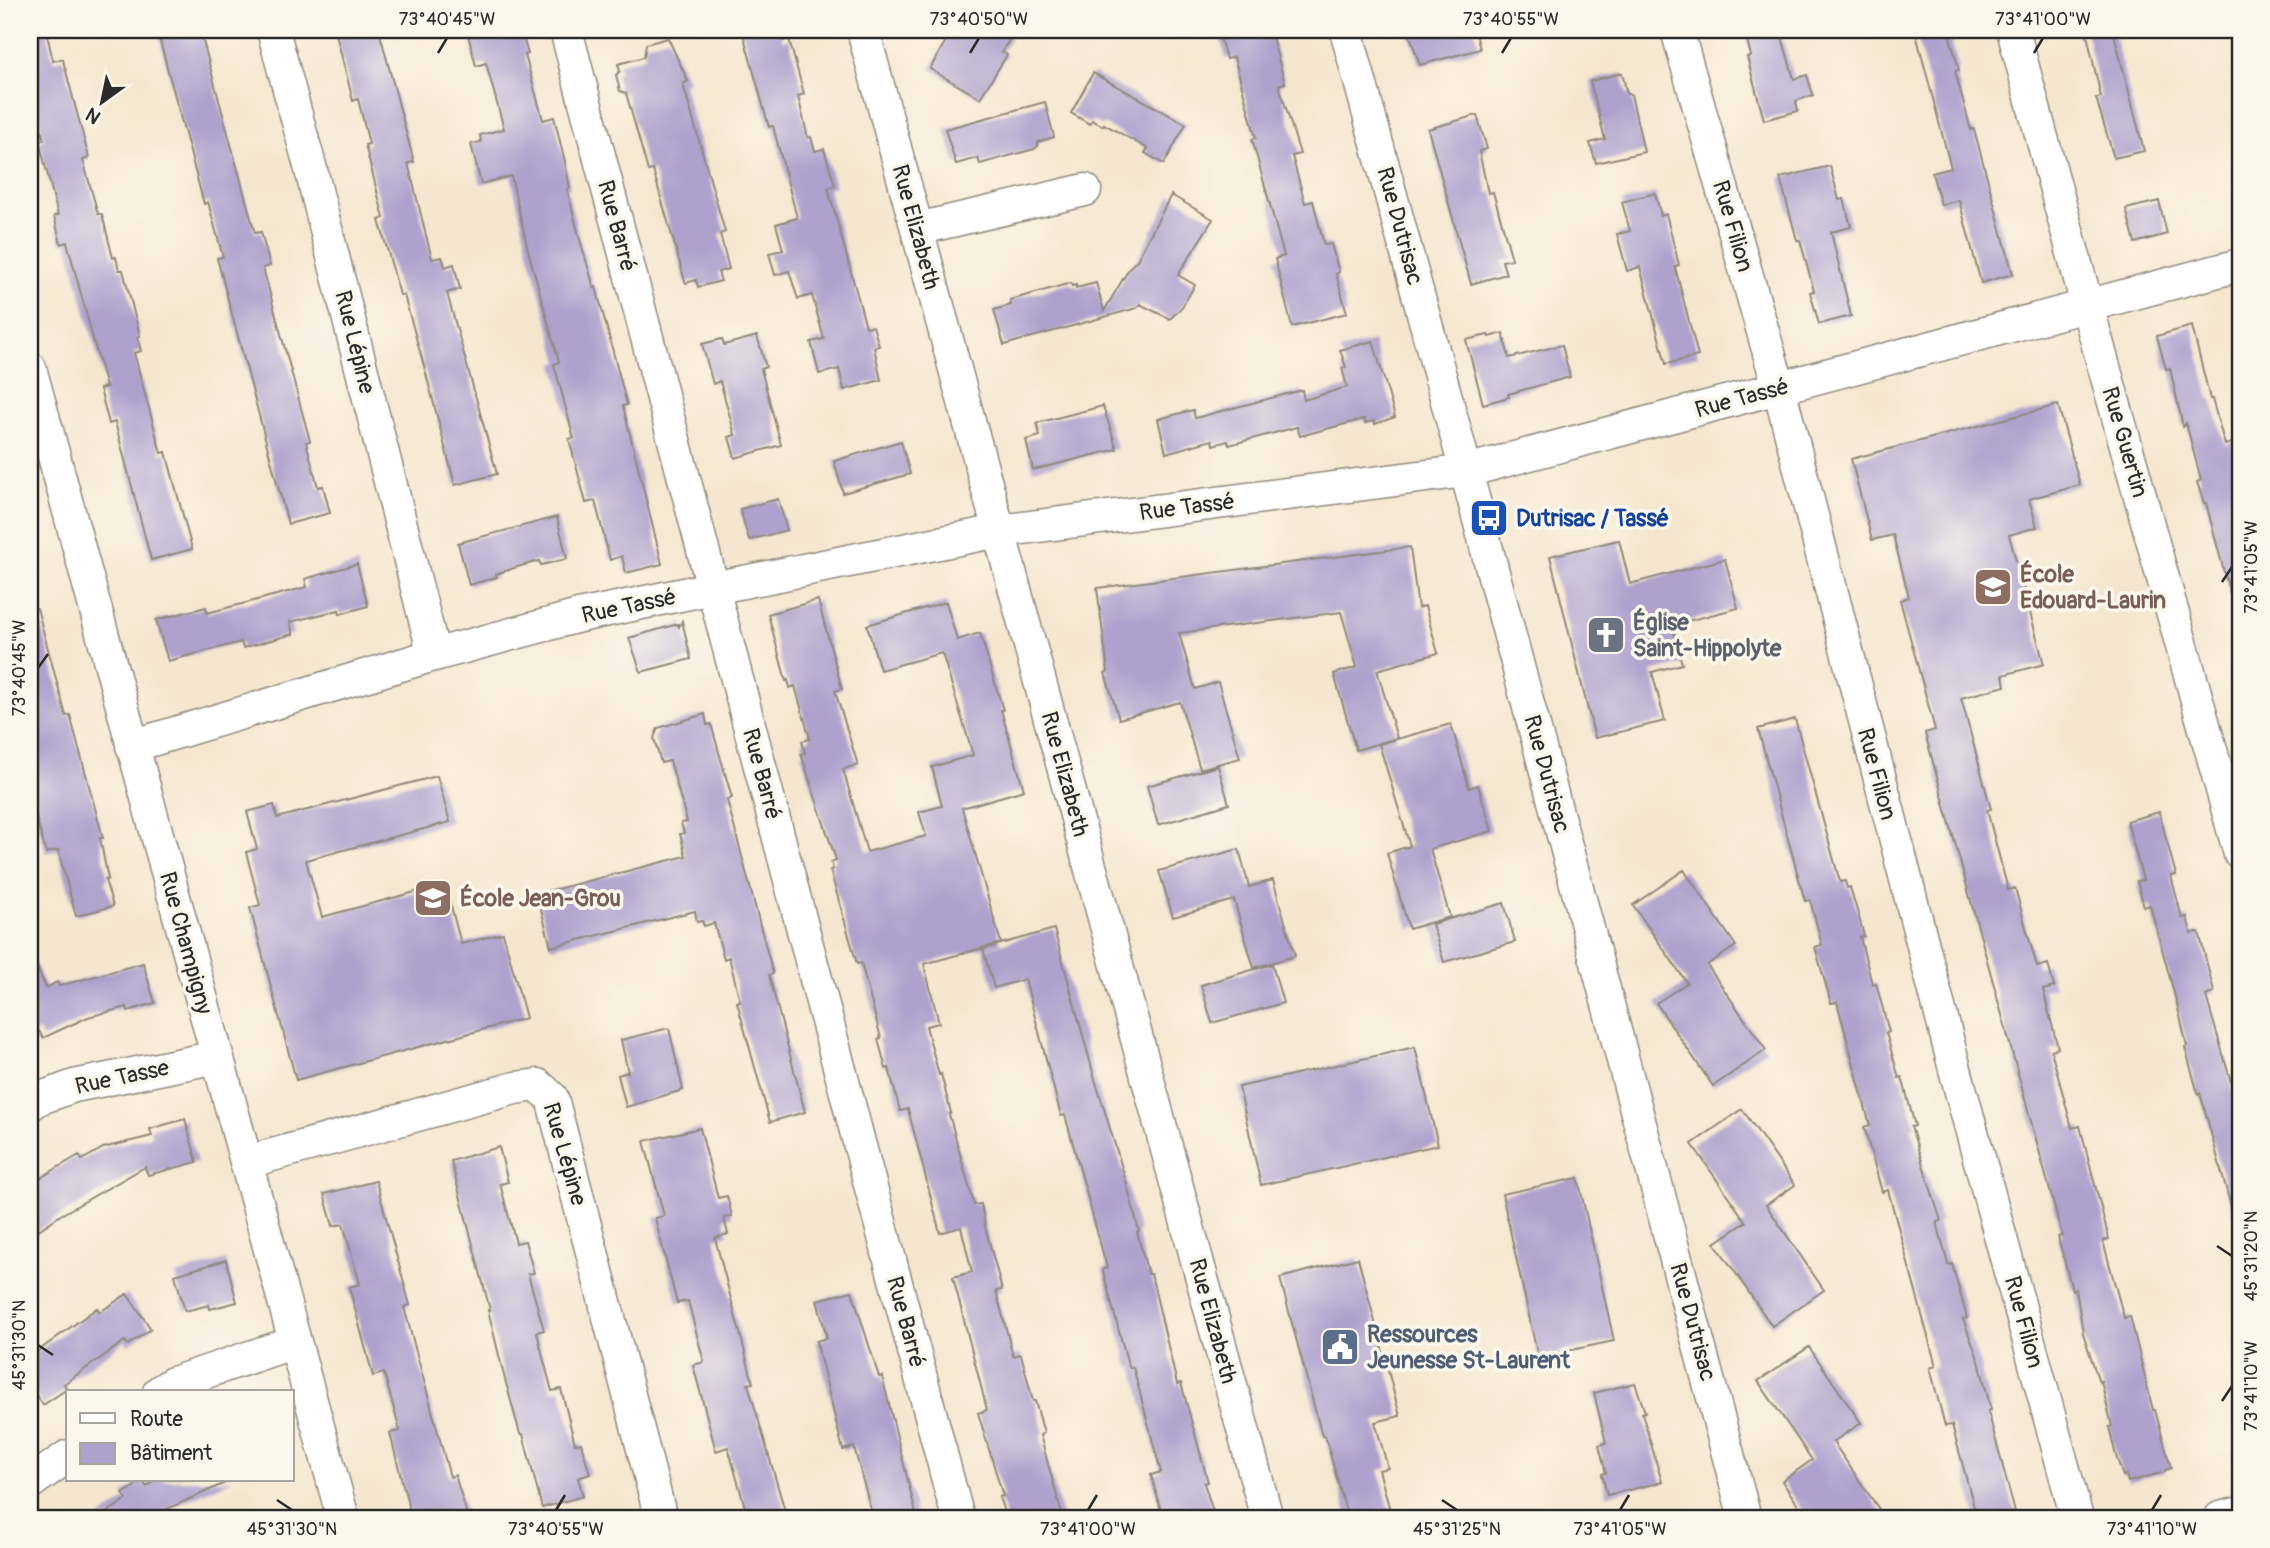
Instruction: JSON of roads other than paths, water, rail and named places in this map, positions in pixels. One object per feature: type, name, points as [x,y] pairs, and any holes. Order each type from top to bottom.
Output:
[{"type":"street","name":"Rue Lépine","points":[[273,30],[434,655]]},
{"type":"street","name":"Rue Barré","points":[[566,30],[958,1518]]},
{"type":"street","name":"Rue Elizabeth","points":[[863,30],[1267,1518]]},
{"type":"street","name":"Rue Dutrisac","points":[[1346,30],[1745,1518]]},
{"type":"street","name":"Rue Filion","points":[[1677,30],[1779,388],[1952,1060],[2077,1518]]},
{"type":"street","name":"Rue Guertin","points":[[2013,30],[2240,854]]},
{"type":"street","points":[[917,229],[1086,190]]},
{"type":"street","name":"Rue Tassé","points":[[132,746],[434,655],[579,616],[713,588],[999,531],[1466,471],[2240,265]]},
{"type":"street","name":"Rue Champigny","points":[[30,368],[343,1518]]},
{"type":"street","name":"Rue Tasse","points":[[30,1105],[38,1099],[74,1086],[217,1057]]},
{"type":"street","name":"Rue Lépine","points":[[247,1162],[514,1088],[538,1085],[552,1098],[661,1518]]},
{"type":"street","points":[[162,1390],[173,1382],[295,1342]]},
{"type":"street","points":[[30,1483],[66,1457]]},
{"type":"street","points":[[2220,1518],[2240,1513]]},
{"type":"place","name":"Dutrisac / Tassé","points":[[1489,518]]},
{"type":"place","name":"École Edouard-Laurin","points":[[1993,587]]},
{"type":"place","name":"Église Saint-Hippolyte","points":[[1606,635]]},
{"type":"place","name":"École Jean-Grou","points":[[433,898]]},
{"type":"place","name":"Ressources Jeunesse St-Laurent","points":[[1340,1347]]}]
